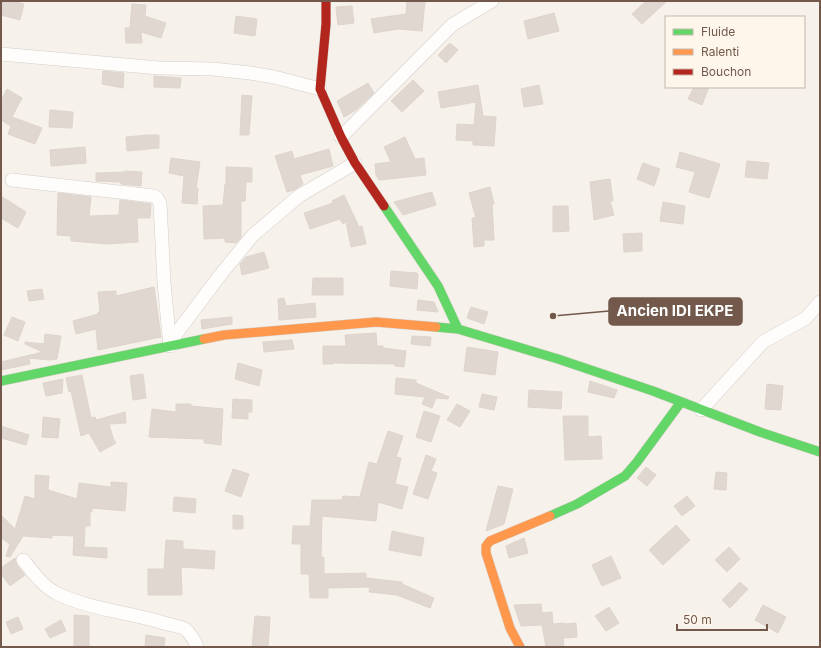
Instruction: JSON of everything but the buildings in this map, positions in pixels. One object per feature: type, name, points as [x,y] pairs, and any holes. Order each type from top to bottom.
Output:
[{"type":"street","points":[[326,1],[326,24],[320,89],[341,137],[355,163],[438,286],[458,329]]},
{"type":"street","points":[[341,137],[452,25],[492,1]]},
{"type":"street","points":[[1,54],[159,68],[213,69],[250,73],[274,77],[320,89]]},
{"type":"street","points":[[170,344],[221,274],[252,235],[299,196],[355,163]]},
{"type":"street","points":[[12,180],[154,196],[157,198],[160,203],[164,283],[170,344]]},
{"type":"street","points":[[701,410],[763,342],[806,318],[820,302]]},
{"type":"street","points":[[1,381],[170,344],[224,335],[376,322],[458,329],[558,359],[681,402],[760,432],[820,452]]},
{"type":"street","points":[[520,647],[510,628],[486,553],[486,546],[490,541],[577,504],[625,476],[681,402]]},
{"type":"street","points":[[23,560],[44,584],[56,593],[76,601],[107,610],[150,619],[184,629],[195,642],[197,647]]},
{"type":"traffic: fast","points":[[384,206],[438,286],[458,329]]},
{"type":"traffic: fast","points":[[436,327],[458,329],[558,359],[653,391],[760,432],[820,452]]},
{"type":"traffic: fast","points":[[1,381],[204,339]]},
{"type":"traffic: fast","points":[[550,516],[577,504],[625,476],[681,402]]},
{"type":"traffic: slow","points":[[204,339],[224,335],[376,322],[436,327]]},
{"type":"traffic: slow","points":[[520,647],[510,628],[486,553],[486,546],[490,541],[550,516]]},
{"type":"traffic: jam","points":[[326,1],[326,24],[320,89],[341,137],[355,163],[384,206]]},
{"type":"place","name":"Ancien IDI EKPE","points":[[553,316]]}]
